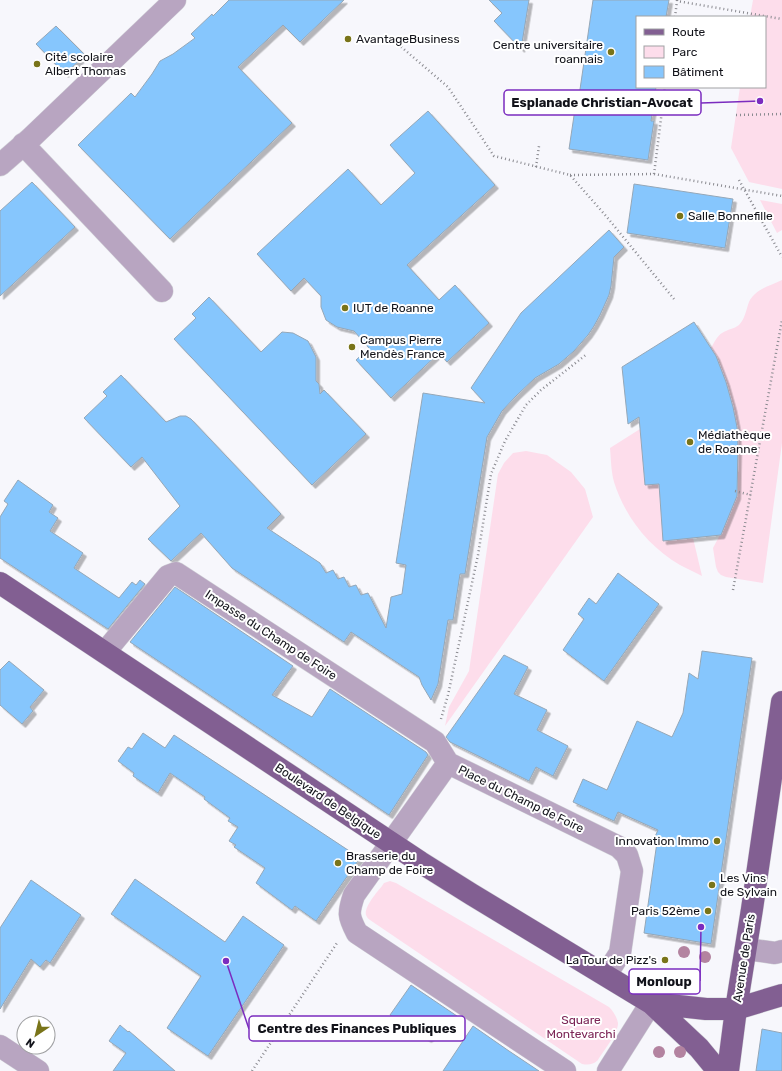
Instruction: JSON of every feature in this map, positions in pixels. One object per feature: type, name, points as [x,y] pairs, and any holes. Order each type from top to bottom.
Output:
[{"type":"main road","name":"Boulevard de Belgique","points":[[0,583],[391,843],[471,894],[652,1004],[706,1009],[736,1009],[782,995]]},
{"type":"main road","name":"Avenue de Paris","points":[[728,1071],[782,702]]},
{"type":"main road","points":[[652,1004],[700,1048],[718,1071]]},
{"type":"street","points":[[0,165],[175,0]]},
{"type":"street","points":[[23,144],[162,291]]},
{"type":"street","name":"Impasse du Champ de Foire","points":[[104,652],[168,576],[176,573],[435,742],[448,762]]},
{"type":"street","name":"Place du Champ de Foire","points":[[351,921],[349,909],[354,895],[448,762],[619,847],[626,855],[632,871],[620,953],[606,975]]},
{"type":"street","points":[[351,921],[357,933],[565,1071]]},
{"type":"street","points":[[746,949],[775,953],[782,951]]},
{"type":"street","points":[[608,1071],[652,1004]]},
{"type":"street","points":[[0,1046],[38,1071]]},
{"type":"path","points":[[674,16],[677,1],[764,16]]},
{"type":"path","points":[[766,16],[782,19]]},
{"type":"path","points":[[392,39],[448,87],[494,156],[570,175],[654,174],[782,196]]},
{"type":"path","points":[[654,174],[665,88]]},
{"type":"path","points":[[736,115],[782,114]]},
{"type":"path","points":[[536,167],[539,146]]},
{"type":"path","points":[[570,175],[606,216],[674,299]]},
{"type":"path","points":[[739,180],[782,257]]},
{"type":"path","points":[[733,590],[782,320]]},
{"type":"path","points":[[435,742],[448,695],[476,563],[491,474],[505,440],[526,405],[541,390],[587,354]]},
{"type":"path","points":[[735,491],[751,495]]},
{"type":"path","points":[[252,1071],[330,955],[351,921]]},
{"type":"green space","points":[[753,0],[782,0],[782,189],[749,182],[731,148],[740,88],[766,88],[766,16],[750,16]]},
{"type":"green space","points":[[760,200],[782,204],[782,230],[777,233]]},
{"type":"green space","points":[[782,280],[782,443],[763,583],[726,577],[718,572],[716,567],[713,548],[722,531],[736,481],[738,435],[733,407],[726,382],[716,356],[711,348],[720,334],[741,323],[749,302],[755,294],[763,288]]},
{"type":"green space","points":[[640,429],[668,483],[693,538],[702,576],[669,558],[648,540],[632,519],[619,495],[613,478],[610,448]]},
{"type":"green space","points":[[526,451],[547,455],[571,472],[585,489],[593,517],[445,726],[449,707],[469,671],[498,474],[504,463],[513,453]]},
{"type":"green space","name":"Square Montevarchi","points":[[390,881],[396,883],[609,1007],[618,1023],[616,1032],[598,1060],[590,1064],[582,1064],[369,919],[366,912],[369,904],[384,883]]},
{"type":"building","points":[[229,0],[344,0],[300,42],[283,25],[238,67],[292,123],[170,239],[78,145],[131,93],[135,97],[160,61],[173,54],[195,38],[191,34],[212,14],[213,16]]},
{"type":"building","points":[[489,0],[529,0],[521,49],[494,21],[502,13]]},
{"type":"building","name":"Centre universitaire roannais","points":[[593,0],[669,0],[666,16],[636,16],[636,88],[656,88],[651,121],[654,121],[648,160],[569,149],[575,109],[577,110]]},
{"type":"building","points":[[56,26],[85,55],[65,74],[36,44]]},
{"type":"building","points":[[428,111],[495,185],[407,265],[439,300],[455,285],[489,323],[447,362],[439,353],[391,398],[356,360],[369,348],[354,331],[337,327],[326,320],[321,307],[321,296],[304,278],[291,291],[257,254],[348,169],[381,205],[415,173],[390,145]]},
{"type":"building","points":[[32,182],[75,227],[0,296],[0,211]]},
{"type":"building","name":"Salle Bonnefille","points":[[634,184],[733,199],[725,248],[627,233]]},
{"type":"building","points":[[609,230],[624,247],[614,257],[609,295],[594,326],[574,351],[559,364],[535,378],[516,396],[502,411],[487,437],[465,574],[460,574],[453,620],[448,620],[438,684],[431,700],[419,677],[351,632],[344,642],[232,568],[201,533],[171,561],[148,539],[180,506],[142,457],[131,467],[84,418],[107,396],[103,392],[121,375],[166,422],[180,416],[186,416],[191,419],[281,514],[267,528],[320,563],[326,573],[333,570],[338,579],[344,577],[349,587],[356,585],[361,595],[368,593],[386,628],[391,597],[402,594],[406,565],[396,563],[423,393],[485,403],[471,388],[521,313]]},
{"type":"building","points":[[209,297],[261,352],[282,332],[293,333],[308,341],[316,357],[316,381],[319,384],[320,394],[324,390],[366,434],[312,485],[174,339],[196,318],[192,314]]},
{"type":"building","name":"Médiathèque de Roanne","points":[[694,322],[716,356],[726,382],[733,407],[737,427],[738,448],[737,496],[721,535],[663,541],[659,484],[645,485],[639,417],[628,424],[622,367]]},
{"type":"building","points":[[18,480],[53,505],[49,512],[58,518],[50,531],[83,553],[74,568],[119,598],[132,582],[136,585],[140,580],[145,584],[108,629],[0,558],[0,517],[8,504],[4,501]]},
{"type":"building","points":[[618,573],[659,604],[604,681],[563,650],[584,619],[578,614],[589,598],[596,604]]},
{"type":"building","points":[[175,587],[293,666],[272,695],[312,717],[330,689],[426,752],[428,755],[389,815],[130,642]]},
{"type":"building","points":[[702,651],[752,658],[711,944],[644,933],[657,842],[653,841],[658,830],[618,812],[614,821],[573,802],[583,779],[607,790],[637,721],[672,737],[683,713],[689,673],[698,679]]},
{"type":"building","points":[[504,655],[528,667],[514,694],[547,710],[537,730],[568,746],[553,776],[536,767],[529,781],[450,742],[446,737]]},
{"type":"building","points":[[9,661],[44,690],[30,707],[33,711],[22,724],[0,705],[0,670]]},
{"type":"building","points":[[143,733],[165,748],[174,735],[360,858],[316,921],[295,906],[292,910],[256,883],[265,868],[234,847],[236,845],[229,841],[238,827],[228,821],[230,818],[204,799],[205,797],[170,773],[158,793],[133,776],[134,773],[118,761],[128,747],[132,749]]},
{"type":"building","points":[[135,879],[225,942],[243,916],[284,945],[208,1056],[167,1028],[201,976],[111,914]]},
{"type":"building","points":[[31,880],[81,915],[50,963],[46,960],[40,967],[31,959],[0,1009],[0,928]]},
{"type":"building","points":[[411,985],[457,1016],[428,1039],[390,1015]]},
{"type":"building","points":[[120,1025],[175,1071],[113,1071],[126,1053],[109,1041]]},
{"type":"building","points":[[473,1026],[509,1051],[539,1071],[443,1071]]},
{"type":"building","points":[[762,1029],[782,1033],[782,1071],[756,1071]]},
{"type":"place","name":"AvantageBusiness","points":[[348,39]]},
{"type":"place","name":"Centre universitaire roannais","points":[[611,52]]},
{"type":"place","name":"Cité scolaire Albert Thomas","points":[[37,64]]},
{"type":"place","name":"Esplanade Christian-Avocat","points":[[760,101]]},
{"type":"place","name":"Salle Bonnefille","points":[[680,216]]},
{"type":"place","name":"IUT de Roanne","points":[[345,308]]},
{"type":"place","name":"Campus Pierre Mendès France","points":[[352,347]]},
{"type":"place","name":"Médiathèque de Roanne","points":[[690,442]]},
{"type":"place","name":"Innovation Immo","points":[[717,841]]},
{"type":"place","name":"Brasserie du Champ de Foire","points":[[338,863]]},
{"type":"place","name":"Les Vins de Sylvain","points":[[712,885]]},
{"type":"place","name":"Paris 52ème","points":[[708,911]]},
{"type":"place","name":"Monloup","points":[[701,927]]},
{"type":"place","name":"La Tour de Pizz's","points":[[665,960]]},
{"type":"place","name":"Centre des Finances Publiques","points":[[226,961]]}]
